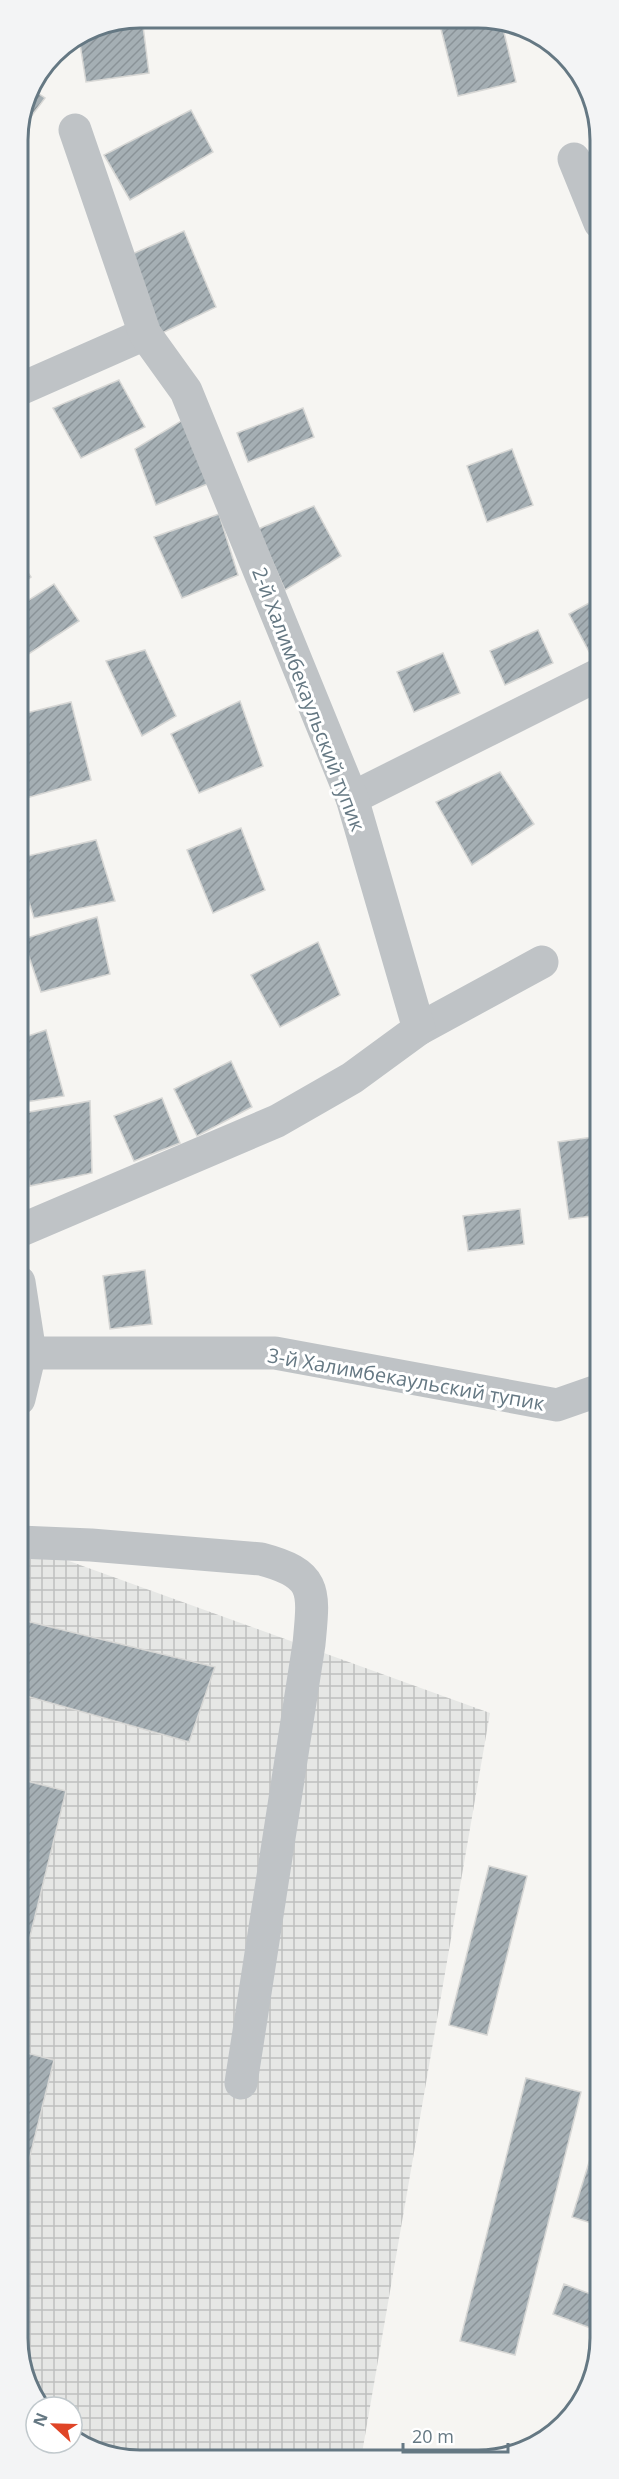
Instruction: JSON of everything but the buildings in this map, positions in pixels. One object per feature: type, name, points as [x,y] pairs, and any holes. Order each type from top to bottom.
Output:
[{"type":"street","name":"2-й Халимбекаульский тупик","points":[[75,130],[145,334],[186,391],[352,798],[419,1029]]},
{"type":"street","points":[[574,159],[590,198]]},
{"type":"street","points":[[29,385],[145,334]]},
{"type":"street","points":[[352,798],[590,679]]},
{"type":"street","points":[[29,1227],[277,1121],[352,1078],[419,1029],[542,962]]},
{"type":"street","points":[[28,1343],[28,1360]]},
{"type":"street","name":"3-й Халимбекаульский тупик","points":[[30,1353],[275,1353],[557,1405],[590,1393]]},
{"type":"street","points":[[28,1542],[91,1545],[261,1559],[285,1565],[303,1577],[313,1599],[308,1654],[241,2083]]},
{"type":"shaded area","points":[[28,1546],[490,1713],[363,2450],[126,2450],[98,2442],[85,2435],[84,2395],[44,2395],[32,2367],[28,2338]]}]
